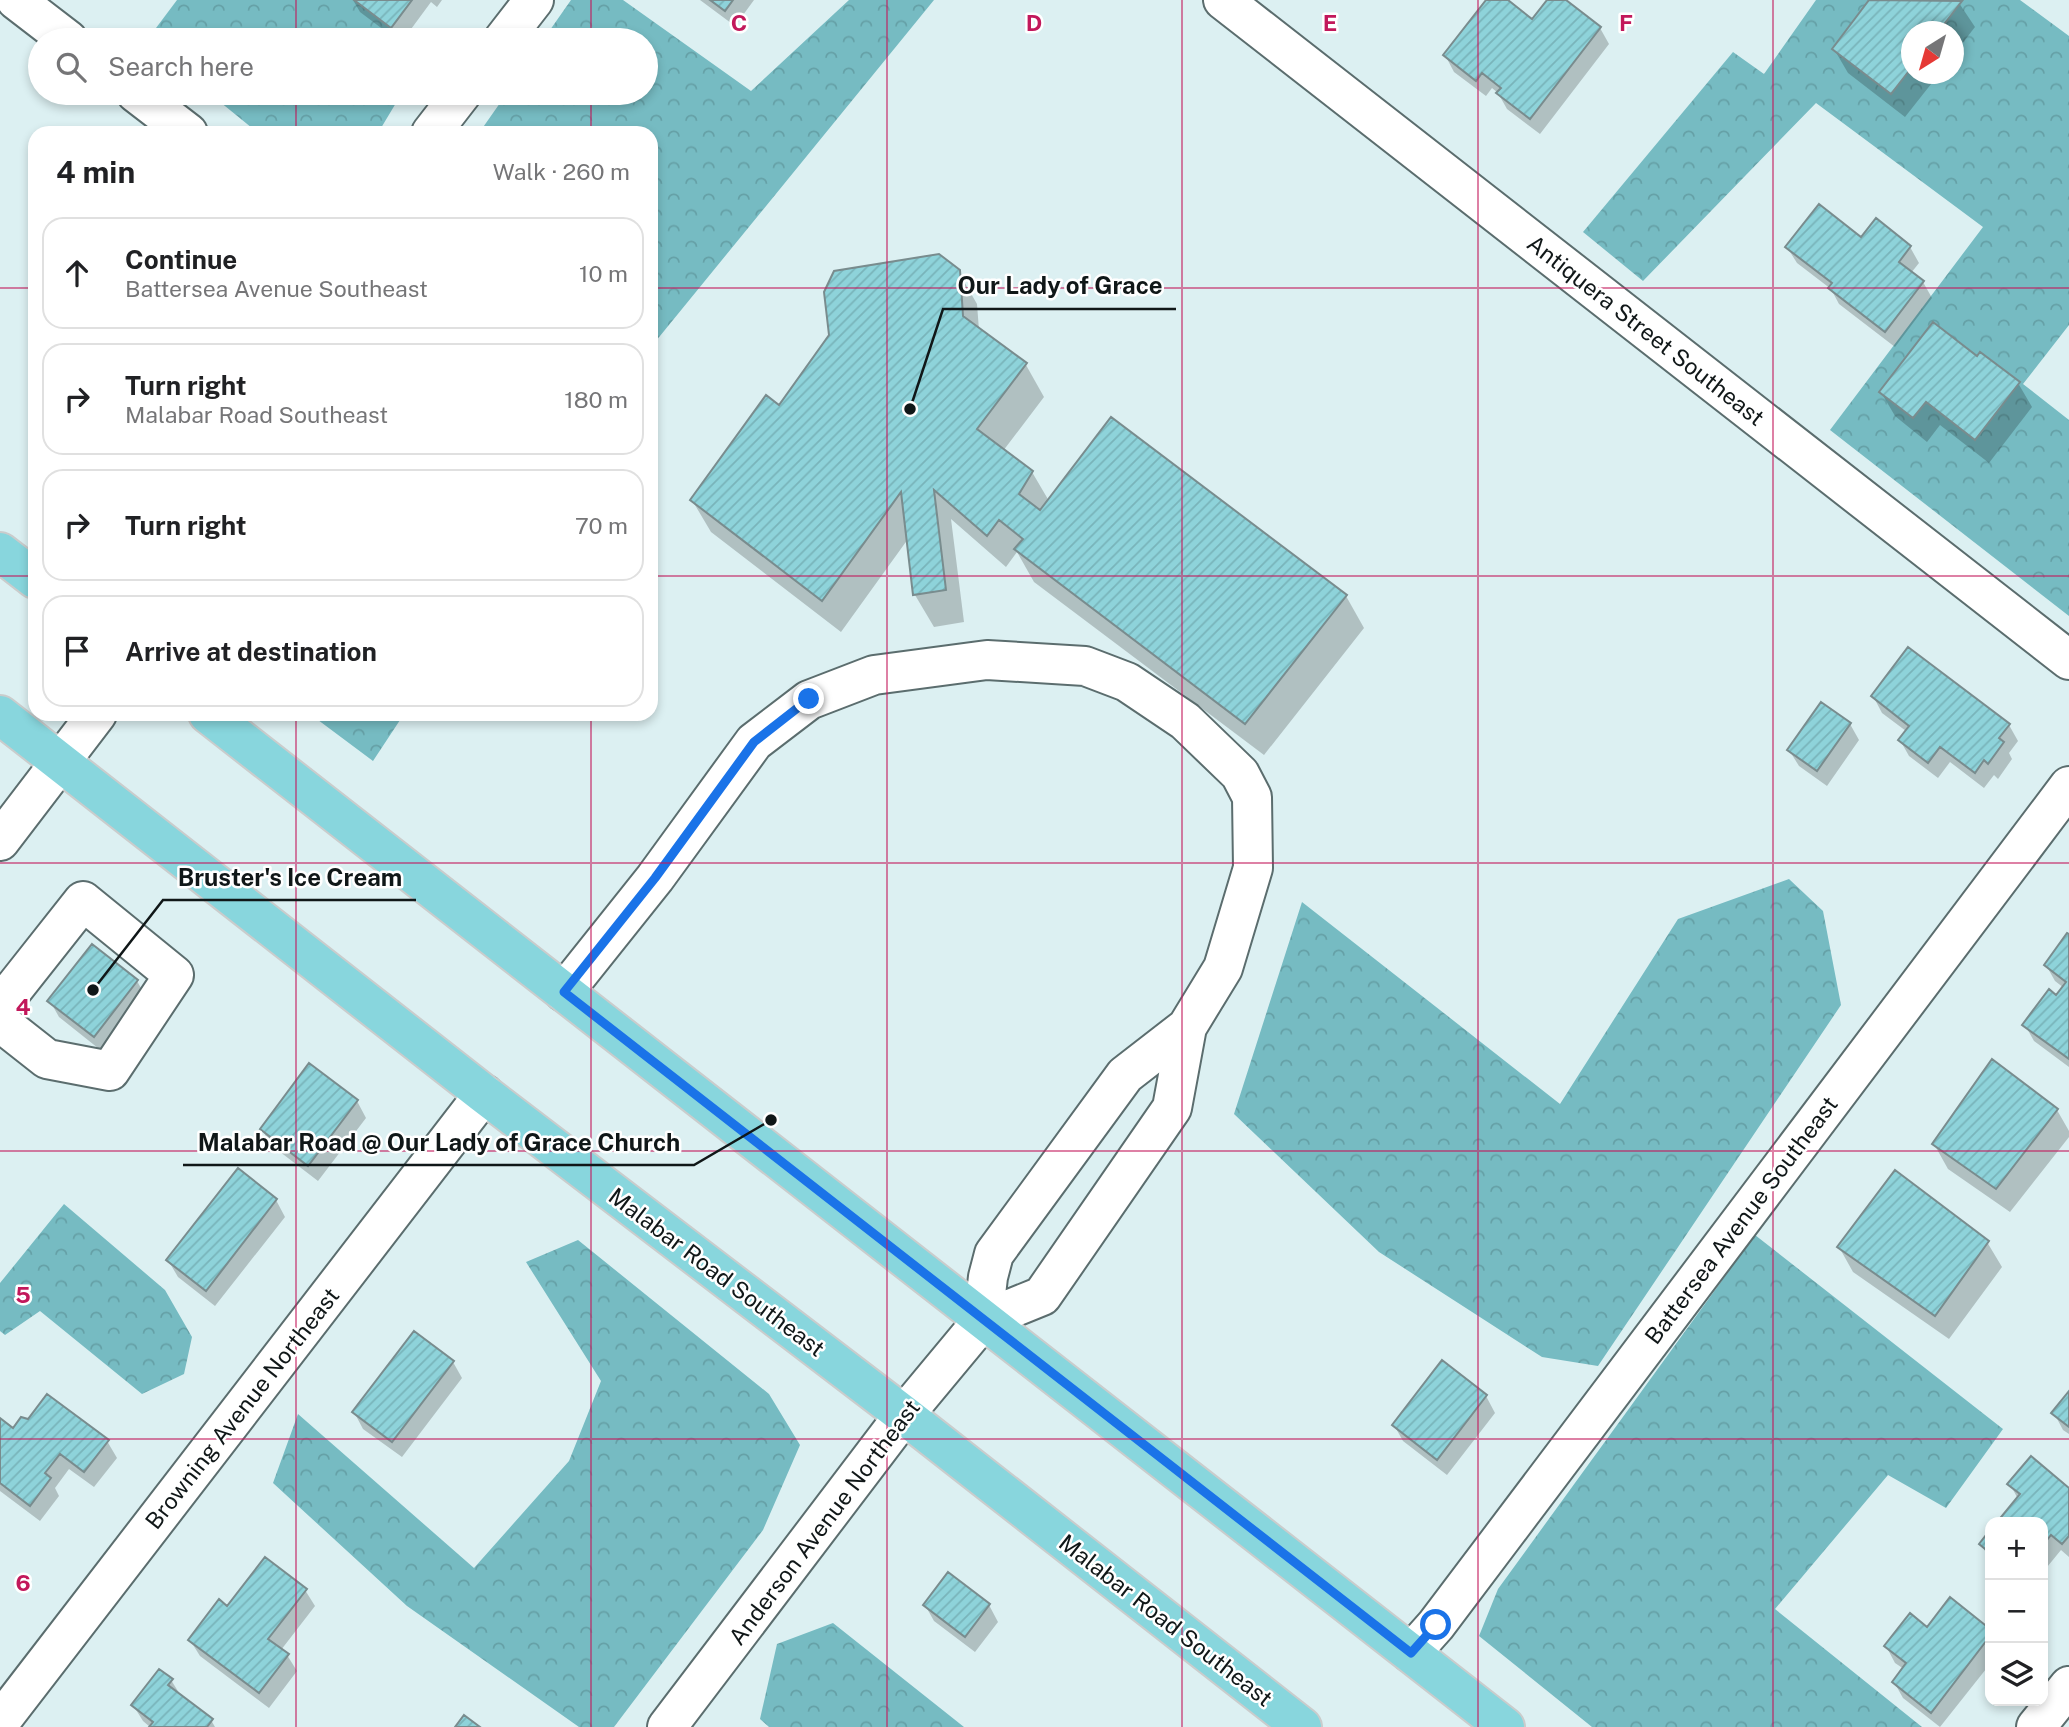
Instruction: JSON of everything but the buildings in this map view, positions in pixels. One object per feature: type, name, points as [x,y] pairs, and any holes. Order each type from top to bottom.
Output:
[{"type":"main road","points":[[0,552],[28,574]]},
{"type":"main road","name":"Malabar Road Southeast","points":[[0,715],[484,1094],[904,1415],[1302,1727]]},
{"type":"main road","points":[[217,721],[1505,1727]]},
{"type":"street","points":[[16,0],[52,28]]},
{"type":"street","points":[[512,28],[534,0]]},
{"type":"street","name":"Antiquera Street Southeast","points":[[1223,0],[2069,660]]},
{"type":"street","points":[[152,105],[179,126]]},
{"type":"street","points":[[436,126],[453,105]]},
{"type":"street","points":[[564,992],[655,878],[754,742],[809,699],[874,675],[987,660],[1085,666],[1127,682],[1185,721],[1240,774],[1252,797],[1253,868],[1223,968],[1187,1027],[1125,1075],[994,1254],[988,1277],[983,1320],[1042,1296],[1058,1274],[1172,1108],[1187,1027]]},
{"type":"street","points":[[0,841],[92,721]]},
{"type":"street","name":"Battersea Avenue Southeast","points":[[1411,1653],[1436,1625],[2069,786]]},
{"type":"street","points":[[0,1006],[83,901],[174,975],[110,1071],[47,1059],[0,1022]]},
{"type":"street","name":"Browning Avenue Northeast","points":[[0,1722],[484,1094]]},
{"type":"street","name":"Anderson Avenue Northeast","points":[[667,1727],[904,1415],[983,1320]]},
{"type":"street","points":[[2036,1727],[2069,1686]]},
{"type":"green space","points":[[177,0],[356,0],[390,28],[156,28]]},
{"type":"green space","points":[[571,0],[623,0],[751,91],[849,0],[934,0],[658,338],[658,126],[484,126],[499,105],[658,105],[658,28],[551,28]]},
{"type":"green space","points":[[1816,0],[2020,0],[2069,36],[2069,325],[2023,384],[2069,420],[2069,616],[1830,430],[1983,227],[1816,103],[1643,281],[1583,232],[1733,52],[1764,74]]},
{"type":"green space","points":[[224,105],[395,105],[382,126],[249,126]]},
{"type":"green space","points":[[319,721],[399,721],[373,761]]},
{"type":"green space","points":[[1789,879],[1823,911],[1841,1005],[1598,1366],[1542,1357],[1379,1252],[1234,1114],[1302,902],[1560,1104],[1678,919]]},
{"type":"green space","points":[[64,1204],[165,1290],[192,1337],[184,1374],[142,1394],[40,1311],[5,1335],[0,1331],[0,1283]]},
{"type":"green space","points":[[1755,1235],[2003,1429],[1946,1508],[1888,1475],[1775,1609],[1922,1727],[1592,1727],[1479,1636],[1498,1589]]},
{"type":"green space","points":[[578,1240],[769,1394],[800,1445],[763,1530],[614,1727],[579,1727],[407,1606],[273,1483],[298,1414],[474,1568],[569,1461],[601,1381],[526,1262]]},
{"type":"green space","points":[[833,1623],[964,1727],[769,1727],[760,1719],[777,1644]]},
{"type":"place","name":"Our Lady of Grace","points":[[910,409]]},
{"type":"place","name":"Bruster's Ice Cream","points":[[93,990]]},
{"type":"place","name":"Malabar Road @ Our Lady of Grace Church","points":[[771,1120]]},
{"type":"route","points":[[809,699],[754,742],[655,878],[564,992],[1411,1653],[1436,1625]]}]
